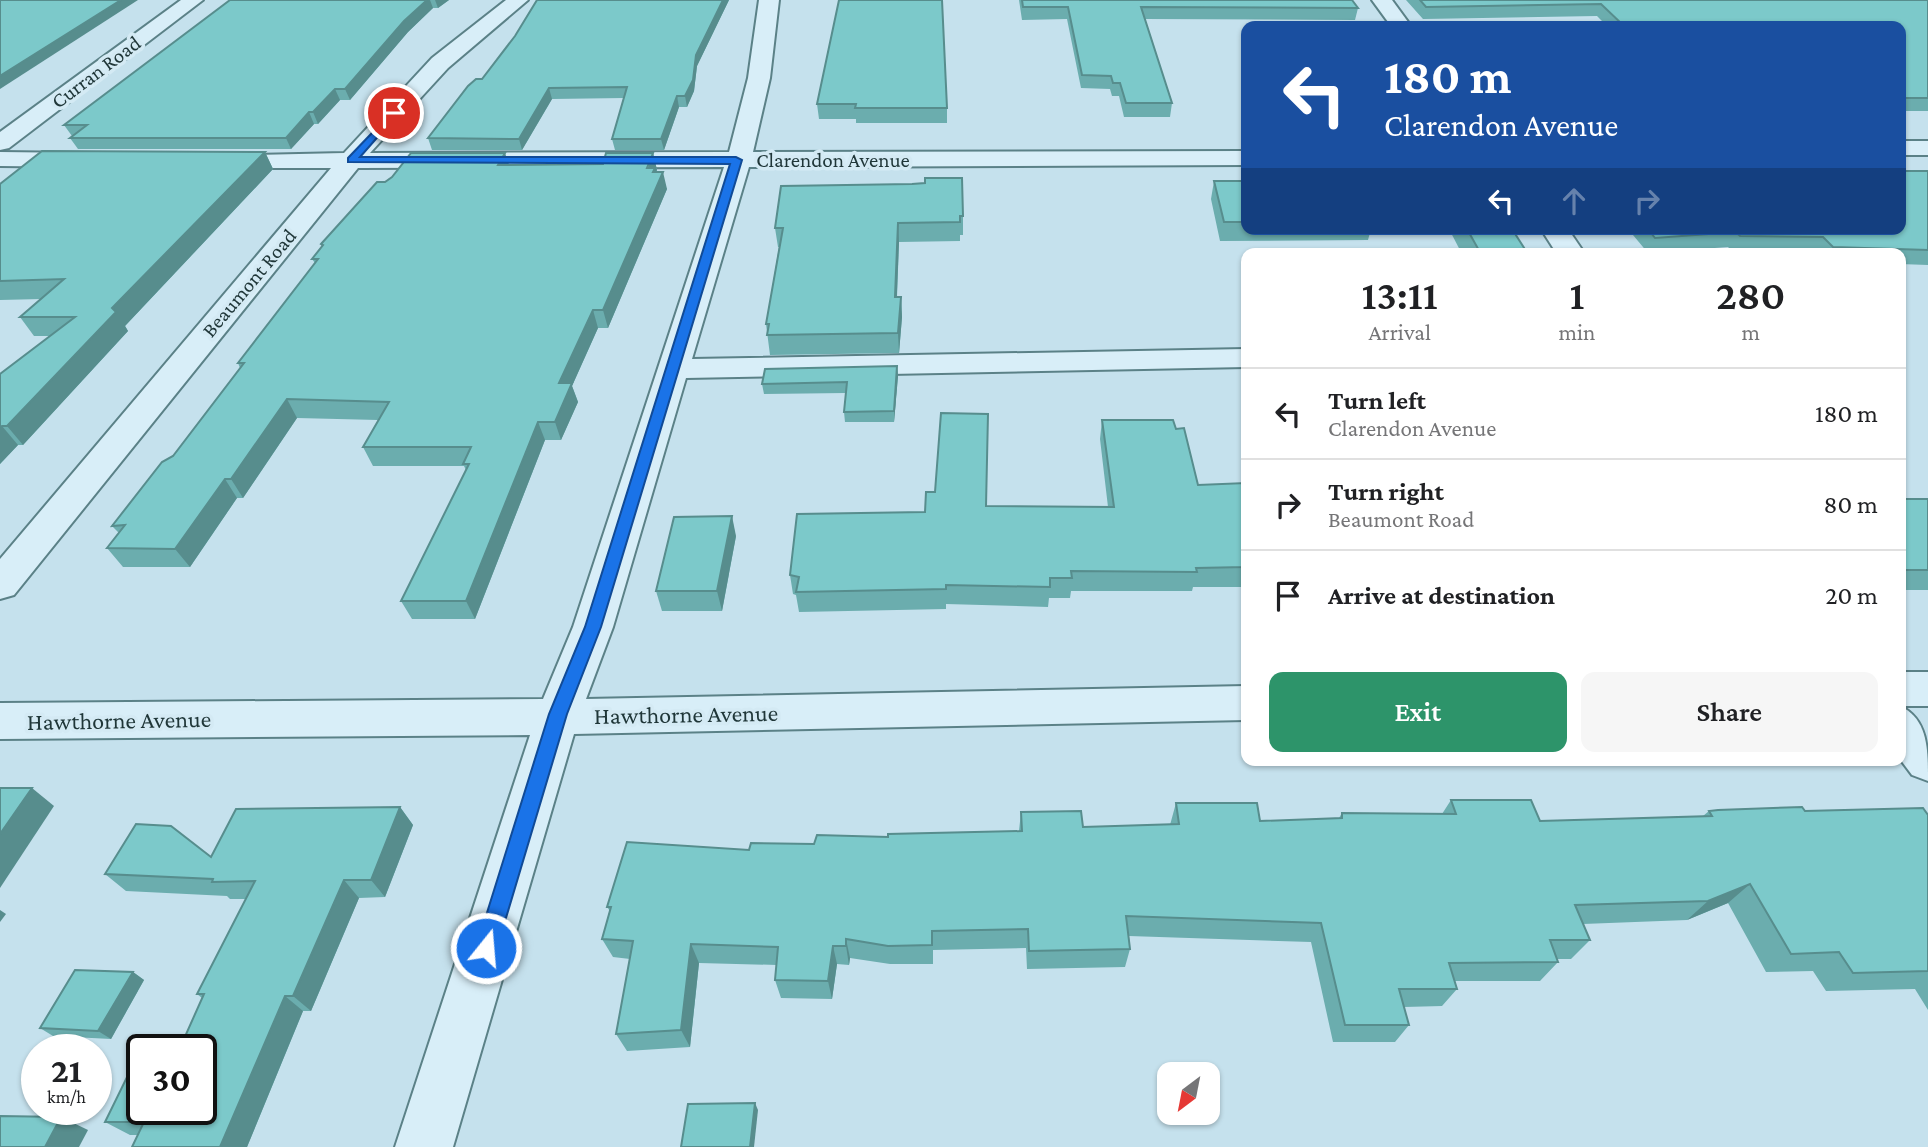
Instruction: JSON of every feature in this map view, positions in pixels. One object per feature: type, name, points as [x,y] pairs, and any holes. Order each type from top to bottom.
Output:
[{"type":"street","name":"Curran Road","points":[[0,143],[193,0]]},
{"type":"street","name":"Beaumont Road","points":[[0,585],[352,160],[439,62],[518,0]]},
{"type":"street","points":[[424,1147],[558,714],[593,627],[750,122],[759,78],[769,0]]},
{"type":"street","points":[[1382,0],[1397,21]]},
{"type":"street","points":[[1906,148],[1928,148]]},
{"type":"street","name":"Clarendon Avenue","points":[[192,161],[1241,158]]},
{"type":"street","points":[[0,159],[110,160]]},
{"type":"street","points":[[674,369],[1241,358]]},
{"type":"street","points":[[1906,689],[1928,689]]},
{"type":"street","name":"Hawthorne Avenue","points":[[0,722],[558,714],[636,716],[1241,703]]},
{"type":"street","points":[[1906,732],[1928,762]]},
{"type":"building","points":[[0,0],[121,0],[0,76]]},
{"type":"building","points":[[230,0],[427,0],[404,21],[345,89],[335,89],[313,112],[309,112],[286,138],[70,138],[87,125],[64,125]]},
{"type":"building","points":[[537,0],[723,0],[696,55],[693,80],[685,96],[677,96],[661,139],[612,139],[627,87],[549,88],[519,139],[428,138],[468,86],[476,79],[482,79],[515,36]]},
{"type":"building","points":[[839,0],[942,0],[947,108],[855,108],[856,104],[817,104]]},
{"type":"building","points":[[1022,0],[1352,0],[1358,8],[1141,7],[1172,103],[1126,103],[1120,83],[1113,83],[1111,76],[1082,75],[1068,7],[1023,7]]},
{"type":"building","points":[[1420,0],[1928,0],[1928,98],[1906,98],[1906,21],[1619,21],[1601,4],[1426,7]]},
{"type":"building","points":[[42,151],[265,152],[112,308],[116,312],[7,426],[0,427],[0,374],[75,317],[20,317],[64,279],[0,281],[0,184]]},
{"type":"building","points":[[411,153],[505,153],[498,165],[603,164],[606,153],[653,153],[647,168],[655,168],[653,172],[663,172],[603,310],[593,310],[559,383],[572,383],[555,422],[538,422],[466,601],[401,601],[469,464],[463,464],[471,447],[363,447],[389,402],[287,399],[231,479],[225,479],[175,549],[107,548],[125,525],[112,526],[162,462],[173,456],[244,363],[238,363],[318,259],[312,259],[323,245],[321,244],[377,182],[385,182],[392,177]]},
{"type":"building","points":[[1906,171],[1928,171],[1928,250],[1833,247],[1823,237],[1740,236],[1906,235]]},
{"type":"building","points":[[925,178],[962,178],[963,216],[960,216],[960,222],[898,223],[895,297],[901,297],[898,333],[767,335],[769,324],[766,324],[783,228],[775,228],[781,186],[912,184],[925,183]]},
{"type":"building","points":[[1214,181],[1241,181],[1241,222],[1224,222]]},
{"type":"building","points":[[1470,235],[1516,235],[1524,248],[1478,248]]},
{"type":"building","points":[[1653,235],[1696,235],[1655,238]]},
{"type":"building","points":[[897,366],[894,411],[844,412],[847,382],[762,384],[765,369]]},
{"type":"building","points":[[941,413],[988,414],[986,506],[1114,507],[1102,420],[1173,420],[1176,429],[1184,428],[1198,485],[1241,483],[1241,567],[1196,568],[1197,572],[1071,571],[1072,578],[1050,578],[1050,587],[946,585],[946,589],[796,592],[799,577],[790,575],[797,514],[925,512],[926,492],[935,492]]},
{"type":"building","points":[[1906,499],[1928,499],[1928,570],[1906,570]]},
{"type":"building","points":[[732,516],[717,591],[656,591],[674,517]]},
{"type":"building","points":[[0,788],[32,788],[0,834]]},
{"type":"building","points":[[1451,800],[1531,800],[1540,821],[1712,816],[1709,811],[1802,807],[1805,811],[1923,808],[1928,815],[1928,971],[1853,973],[1839,952],[1791,954],[1750,884],[1708,901],[1575,905],[1590,940],[1550,940],[1558,962],[1449,963],[1457,989],[1399,989],[1409,1025],[1345,1025],[1321,923],[1126,916],[1130,949],[1029,951],[1028,929],[932,931],[932,945],[888,946],[846,939],[846,946],[833,946],[828,981],[775,980],[778,947],[691,944],[681,1030],[616,1034],[633,941],[602,939],[611,907],[607,907],[627,842],[749,850],[751,843],[814,844],[817,835],[888,837],[888,834],[1022,831],[1021,812],[1081,811],[1083,827],[1179,824],[1176,803],[1257,803],[1260,821],[1342,818],[1342,813],[1456,814]]},
{"type":"building","points":[[400,807],[371,880],[344,880],[293,996],[285,996],[220,1147],[132,1147],[143,1125],[217,1125],[217,1034],[186,1034],[204,994],[197,994],[255,881],[212,882],[213,879],[105,874],[136,824],[171,826],[211,857],[236,809]]},
{"type":"building","points":[[75,970],[133,972],[98,1031],[40,1028]]},
{"type":"building","points":[[126,1079],[126,1122],[112,1122],[112,1108]]},
{"type":"building","points":[[755,1103],[750,1147],[681,1147],[688,1104]]},
{"type":"building","points":[[0,1116],[21,1116],[21,1125],[57,1125],[45,1147],[0,1147]]},
{"type":"route","points":[[394,113],[352,160],[736,160],[730,189],[593,627],[558,714],[486,948]]}]
